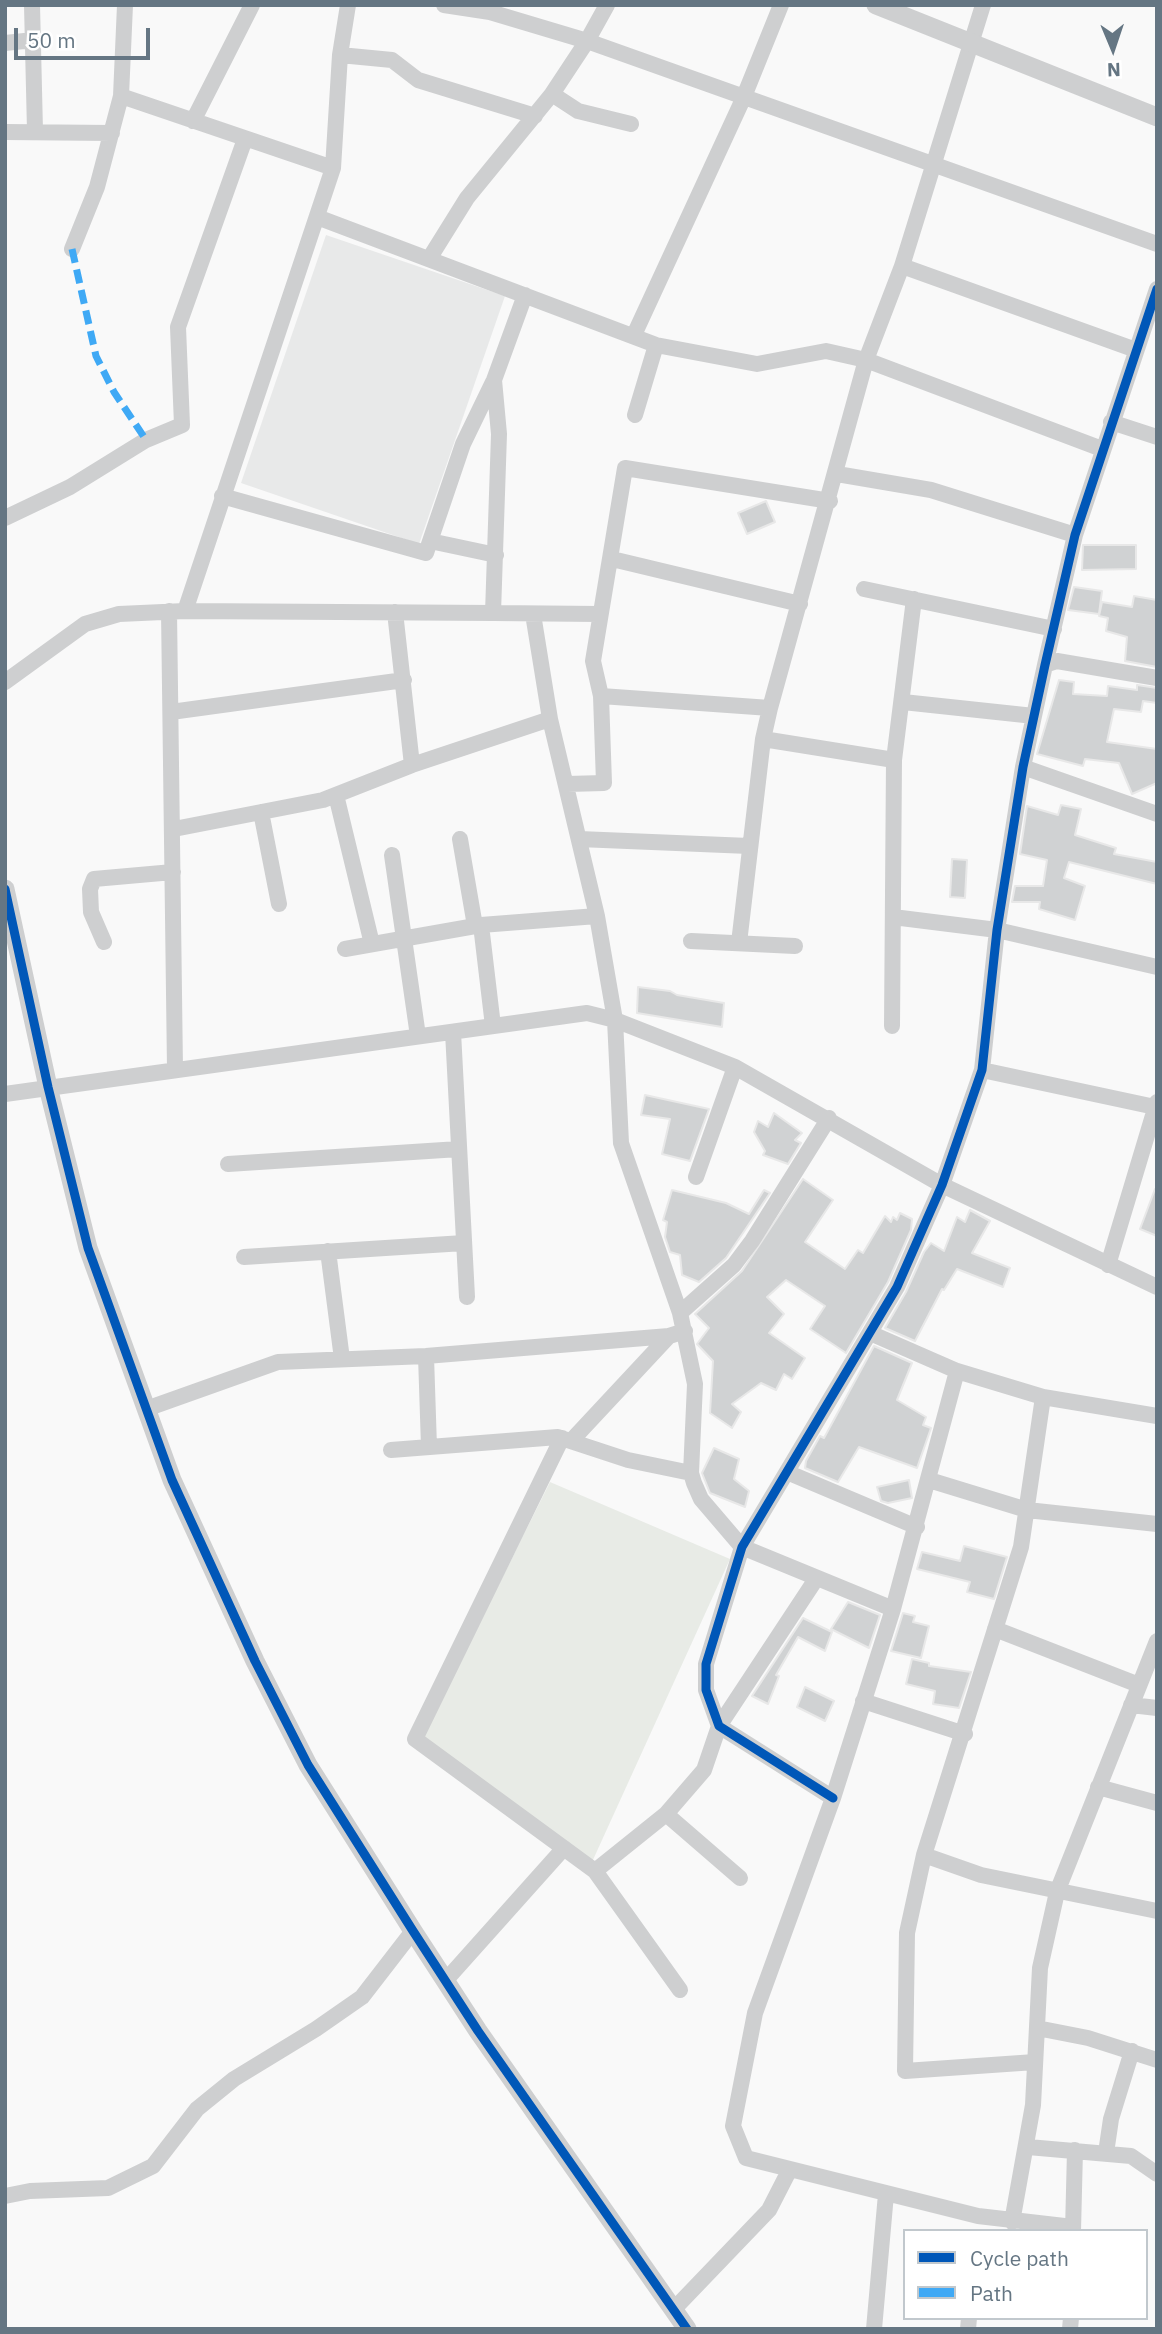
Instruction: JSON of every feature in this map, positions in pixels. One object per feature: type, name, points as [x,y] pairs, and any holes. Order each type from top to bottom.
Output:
[{"type":"street","points":[[32,5],[34,131]]},
{"type":"street","points":[[72,249],[97,187],[121,96],[125,5]]},
{"type":"street","points":[[193,121],[252,5]]},
{"type":"street","points":[[174,1069],[172,712],[177,611],[222,496],[333,168],[340,55],[348,5]]},
{"type":"street","points":[[444,5],[490,12],[587,41],[743,99],[1157,244]]},
{"type":"street","points":[[429,259],[467,198],[552,94],[607,5]]},
{"type":"street","points":[[634,335],[743,99],[781,5]]},
{"type":"street","points":[[876,5],[1157,117]]},
{"type":"street","points":[[739,943],[762,739],[770,708],[830,501],[866,360],[902,266],[983,5]]},
{"type":"street","points":[[5,43],[34,40]]},
{"type":"street","points":[[340,55],[393,60],[418,80],[535,116]]},
{"type":"street","points":[[552,94],[578,111],[631,124]]},
{"type":"street","points":[[121,96],[333,168]]},
{"type":"street","points":[[5,132],[112,133]]},
{"type":"street","points":[[5,518],[70,487],[146,440],[182,425],[178,327],[246,139]]},
{"type":"street","points":[[317,217],[656,345],[757,364],[826,351],[866,360],[1102,449]]},
{"type":"street","points":[[902,266],[1136,350]]},
{"type":"street","points":[[833,1798],[719,1726],[706,1690],[706,1664],[742,1547],[757,1519],[789,1473],[897,1287],[942,1185],[982,1070],[997,930],[1023,767],[1045,665],[1075,535],[1157,289]]},
{"type":"street","points":[[222,496],[426,553],[463,444],[494,380],[525,295]]},
{"type":"street","points":[[635,415],[656,345]]},
{"type":"street","points":[[494,380],[499,434],[494,613]]},
{"type":"street","points":[[1111,422],[1157,437]]},
{"type":"street","points":[[567,784],[604,783],[601,696],[593,661],[625,468],[830,501]]},
{"type":"street","points":[[837,474],[931,490],[1075,535]]},
{"type":"street","points":[[430,541],[496,555]]},
{"type":"street","points":[[612,559],[800,604]]},
{"type":"street","points":[[864,589],[1054,629]]},
{"type":"street","points":[[891,1026],[894,760],[915,599]]},
{"type":"street","points":[[5,682],[85,624],[119,614],[177,611],[599,614]]},
{"type":"street","points":[[395,612],[412,765]]},
{"type":"street","points":[[533,614],[550,719],[597,916],[615,1020],[623,1153],[680,1313],[695,1384],[691,1473],[701,1499],[742,1547],[893,1609]]},
{"type":"street","points":[[1045,665],[1057,661],[1157,678]]},
{"type":"street","points":[[172,712],[404,680]]},
{"type":"street","points":[[601,696],[770,708]]},
{"type":"street","points":[[903,702],[1034,716]]},
{"type":"street","points":[[174,829],[336,794],[412,765],[550,719]]},
{"type":"street","points":[[762,739],[894,760]]},
{"type":"street","points":[[1023,767],[1157,814]]},
{"type":"street","points":[[336,794],[372,944]]},
{"type":"street","points":[[261,812],[279,904]]},
{"type":"street","points":[[460,839],[478,925],[493,1026]]},
{"type":"street","points":[[579,839],[749,846]]},
{"type":"street","points":[[392,855],[418,1036]]},
{"type":"street","points":[[104,942],[92,912],[90,889],[94,879],[173,872]]},
{"type":"street","points":[[5,889],[48,1087],[88,1248],[172,1480],[254,1661],[308,1765],[413,1931],[478,2031],[675,2308],[687,2329]]},
{"type":"street","points":[[345,949],[478,925],[597,916]]},
{"type":"street","points":[[893,917],[997,930],[1157,967]]},
{"type":"street","points":[[691,941],[795,946]]},
{"type":"street","points":[[5,1094],[587,1013],[615,1020],[735,1067],[829,1118],[942,1185],[1157,1287]]},
{"type":"street","points":[[453,1032],[467,1297]]},
{"type":"street","points":[[696,1177],[735,1067]]},
{"type":"street","points":[[982,1070],[1156,1104],[1108,1265]]},
{"type":"street","points":[[680,1313],[734,1265],[829,1118]]},
{"type":"street","points":[[228,1164],[459,1149]]},
{"type":"street","points":[[244,1257],[464,1243]]},
{"type":"street","points":[[328,1251],[342,1359]]},
{"type":"street","points":[[146,1409],[278,1362],[426,1356],[668,1336],[685,1331]]},
{"type":"street","points":[[870,1333],[957,1371],[1043,1397],[1157,1416]]},
{"type":"street","points":[[668,1336],[567,1439],[415,1739],[595,1871],[680,1990]]},
{"type":"street","points":[[426,1356],[429,1447]]},
{"type":"street","points":[[957,1371],[893,1609],[833,1798],[755,2013],[733,2126],[746,2158],[886,2194],[977,2223],[1012,2222],[1073,2229],[1075,2150]]},
{"type":"street","points":[[1035,2062],[905,2071],[907,1933],[924,1855],[965,1734],[1021,1547],[1043,1397]]},
{"type":"street","points":[[391,1450],[567,1439],[628,1460],[691,1473]]},
{"type":"street","points":[[789,1473],[917,1527]]},
{"type":"street","points":[[929,1480],[1027,1510],[1157,1524]]},
{"type":"street","points":[[595,1871],[666,1814],[704,1770],[719,1726],[816,1578]]},
{"type":"street","points":[[995,1629],[1139,1685]]},
{"type":"street","points":[[1012,2222],[1028,2147],[1040,1968],[1056,1892],[1157,1641]]},
{"type":"street","points":[[863,1702],[965,1734]]},
{"type":"street","points":[[1131,1704],[1157,1708]]},
{"type":"street","points":[[1098,1787],[1157,1803]]},
{"type":"street","points":[[666,1814],[740,1878]]},
{"type":"street","points":[[446,1980],[564,1848]]},
{"type":"street","points":[[924,1855],[981,1875],[1157,1911]]},
{"type":"street","points":[[5,2196],[108,2188],[153,2166],[197,2109],[234,2079],[362,1997],[413,1931]]},
{"type":"street","points":[[1037,2028],[1088,2038],[1157,2060]]},
{"type":"street","points":[[1106,2153],[1111,2119],[1132,2051]]},
{"type":"street","points":[[1028,2147],[1131,2156],[1157,2174]]},
{"type":"street","points":[[675,2308],[769,2210],[790,2169]]},
{"type":"street","points":[[874,2329],[886,2194]]},
{"type":"shaded area","points":[[326,235],[505,296],[419,544],[241,483]]},
{"type":"shaded area","points":[[550,1482],[730,1559],[592,1862],[423,1736]]},
{"type":"building","points":[[766,501],[775,522],[747,534],[738,513]]},
{"type":"building","points":[[1083,545],[1136,545],[1136,569],[1082,570]]},
{"type":"building","points":[[1074,587],[1102,591],[1099,614],[1068,610]]},
{"type":"building","points":[[1134,596],[1157,600],[1157,667],[1125,661],[1127,637],[1106,631],[1108,618],[1099,616],[1102,602],[1132,607]]},
{"type":"building","points":[[1059,680],[1074,682],[1073,694],[1107,696],[1108,686],[1137,690],[1137,685],[1157,688],[1157,703],[1143,701],[1141,712],[1114,709],[1107,742],[1157,749],[1157,783],[1132,794],[1119,763],[1085,759],[1083,766],[1037,754]]},
{"type":"building","points":[[1061,805],[1081,809],[1075,835],[1116,848],[1114,854],[1157,862],[1157,884],[1069,862],[1064,878],[1085,886],[1075,920],[1039,909],[1040,902],[1012,902],[1015,886],[1043,886],[1047,860],[1020,854],[1027,806],[1058,815]]},
{"type":"building","points":[[952,859],[967,860],[965,898],[950,897]]},
{"type":"building","points":[[638,987],[724,1003],[722,1027],[637,1013]]},
{"type":"building","points":[[645,1095],[709,1109],[690,1161],[662,1154],[670,1119],[641,1115]]},
{"type":"building","points":[[774,1113],[802,1133],[795,1140],[801,1143],[788,1164],[763,1155],[765,1151],[754,1132],[758,1121],[768,1127]]},
{"type":"building","points":[[803,1179],[833,1200],[805,1242],[845,1269],[858,1250],[863,1253],[885,1216],[891,1222],[893,1217],[897,1220],[900,1213],[912,1219],[911,1230],[888,1282],[846,1353],[810,1329],[825,1306],[786,1280],[767,1297],[784,1314],[769,1333],[805,1358],[792,1379],[784,1374],[776,1390],[761,1383],[732,1404],[741,1412],[732,1428],[710,1413],[713,1361],[697,1344],[709,1328],[695,1314],[742,1271]]},
{"type":"building","points":[[1155,1189],[1157,1190],[1157,1236],[1140,1229]]},
{"type":"building","points":[[672,1190],[726,1203],[749,1214],[764,1190],[770,1193],[726,1258],[699,1282],[682,1275],[680,1255],[670,1252],[665,1237],[667,1222],[663,1220]]},
{"type":"building","points":[[970,1210],[990,1221],[972,1253],[1010,1268],[1003,1287],[957,1269],[944,1290],[942,1289],[915,1341],[885,1328],[906,1292],[924,1252],[931,1243],[944,1251],[957,1217],[965,1222]]},
{"type":"building","points":[[874,1346],[912,1363],[897,1400],[926,1417],[923,1425],[931,1428],[917,1468],[859,1447],[838,1482],[805,1468],[806,1461],[820,1436],[824,1438]]},
{"type":"building","points":[[714,1448],[739,1459],[734,1479],[749,1491],[745,1507],[710,1493],[702,1473]]},
{"type":"building","points":[[909,1480],[912,1498],[888,1503],[881,1501],[877,1487]]},
{"type":"building","points":[[964,1546],[1007,1557],[994,1599],[967,1592],[970,1582],[917,1569],[922,1552],[960,1561]]},
{"type":"building","points":[[848,1602],[880,1615],[869,1648],[831,1629]]},
{"type":"building","points":[[903,1613],[915,1616],[913,1622],[929,1626],[921,1658],[891,1651]]},
{"type":"building","points":[[803,1618],[832,1632],[825,1651],[798,1637],[776,1675],[779,1676],[768,1704],[752,1696]]},
{"type":"building","points":[[912,1659],[929,1663],[929,1666],[971,1672],[959,1708],[933,1704],[935,1691],[906,1684]]},
{"type":"building","points":[[805,1687],[834,1701],[825,1721],[797,1707]]},
{"type":"marked path","points":[[72,249],[96,356],[114,392],[146,440]]},
{"type":"cycle path","points":[[833,1798],[719,1726],[706,1690],[706,1664],[742,1547],[897,1287],[942,1185],[982,1070],[997,930],[1023,767],[1045,665],[1075,535],[1157,289]]},
{"type":"cycle path","points":[[5,889],[48,1087],[88,1248],[172,1480],[255,1661],[308,1765],[413,1931],[478,2031],[687,2329]]}]
